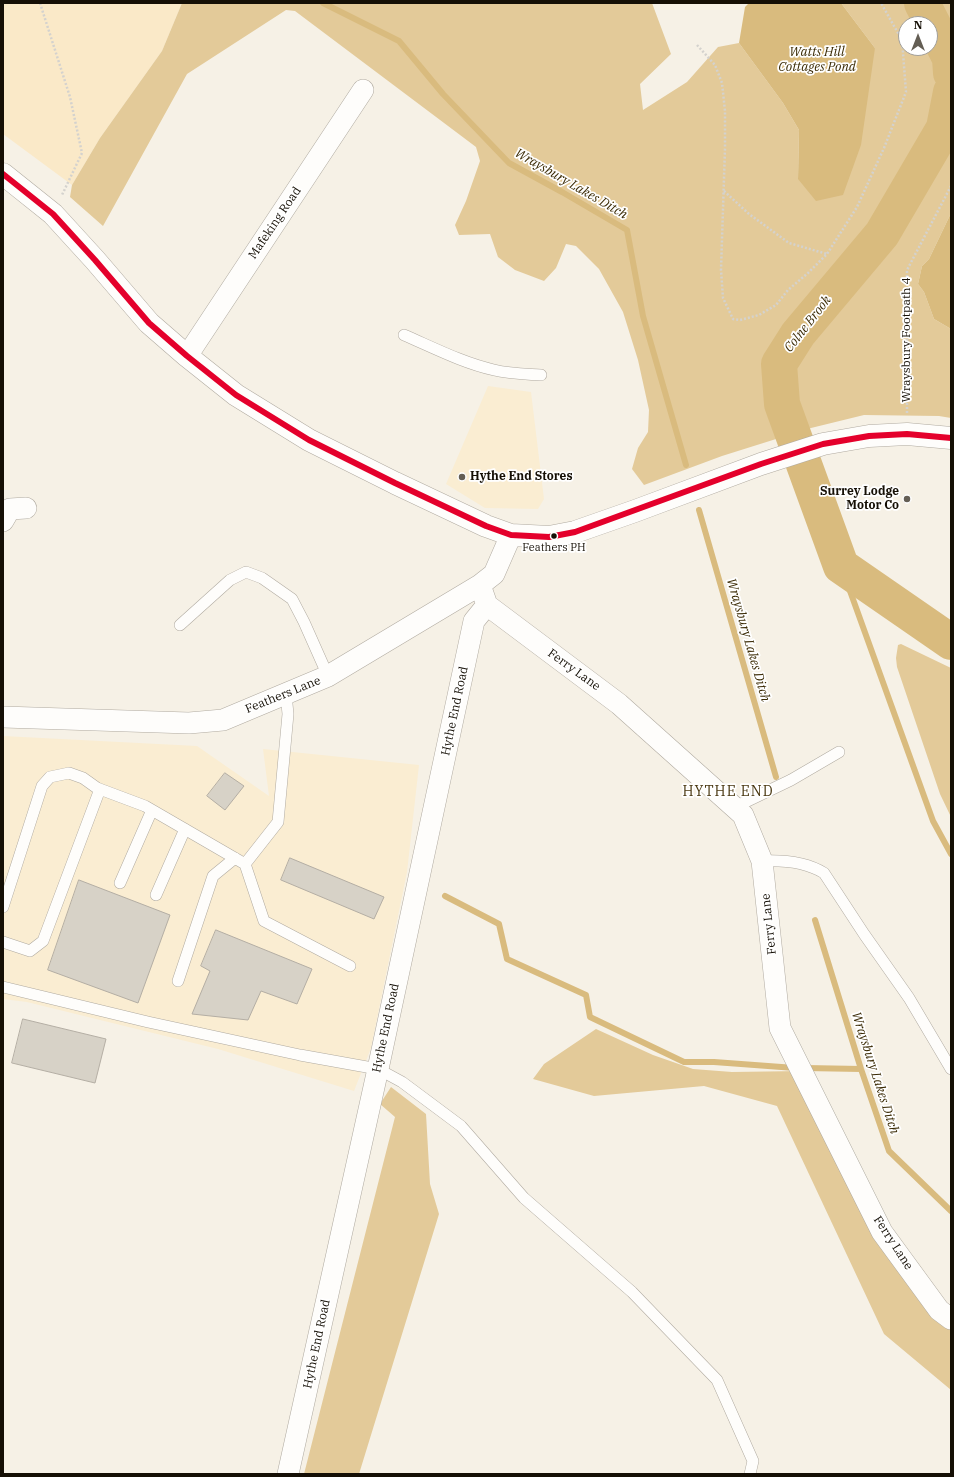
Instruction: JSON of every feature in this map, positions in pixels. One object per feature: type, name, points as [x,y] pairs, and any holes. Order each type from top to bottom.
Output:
[{"type":"main road","points":[[3,174],[53,214],[95,260],[148,323],[236,394],[309,440],[395,483],[486,526],[510,535],[549,537],[574,532],[636,511],[761,464],[823,444],[869,436],[907,434],[951,438]]},
{"type":"street","name":"Mafeking Road","points":[[187,356],[363,90]]},
{"type":"street","points":[[3,521],[10,509],[26,508]]},
{"type":"street","name":"Feathers Lane","points":[[3,717],[189,723],[223,720],[328,676],[480,586],[494,574],[510,535]]},
{"type":"street","points":[[480,586],[487,606]]},
{"type":"street","name":"Ferry Lane","points":[[487,606],[619,704],[705,782],[736,807],[743,815],[762,861],[780,1028],[882,1232],[939,1310],[951,1319]]},
{"type":"street","name":"Hythe End Road","points":[[288,1474],[378,1069],[474,621],[487,606]]},
{"type":"lane","points":[[404,335],[471,363],[495,370],[541,375]]},
{"type":"lane","points":[[180,625],[230,580],[246,572],[262,578],[292,599],[328,676]]},
{"type":"lane","points":[[245,864],[278,822],[288,714],[286,694]]},
{"type":"lane","points":[[736,807],[791,780],[839,752]]},
{"type":"lane","points":[[3,907],[42,786],[50,777],[69,773],[83,778],[100,789],[145,806],[245,864],[264,921],[350,966]]},
{"type":"lane","points":[[3,942],[30,952],[43,941],[100,789]]},
{"type":"lane","points":[[120,883],[152,810]]},
{"type":"lane","points":[[156,895],[184,829]]},
{"type":"lane","points":[[178,981],[213,876],[235,858]]},
{"type":"lane","points":[[762,861],[775,860],[807,865],[815,867],[824,873],[864,934],[909,998],[951,1068]]},
{"type":"lane","points":[[3,987],[148,1022],[300,1055],[378,1069],[402,1082],[461,1126],[524,1198],[632,1292],[717,1380],[753,1461],[750,1474]]},
{"type":"path","points":[[40,3],[70,97],[82,153],[53,214]]},
{"type":"path","points":[[697,44],[715,65],[722,83],[725,111],[721,270],[723,298],[733,319],[740,320],[759,315],[776,305],[788,290],[827,254],[857,207],[884,148],[906,92],[902,40],[881,3]]},
{"type":"path","name":"Wraysbury Footpath 4","points":[[907,434],[907,270],[951,186]]},
{"type":"path","points":[[724,191],[749,214],[789,243],[827,254]]},
{"type":"shaded area","points":[[3,3],[182,3],[162,51],[100,138],[72,185],[3,134]]},
{"type":"shaded area","points":[[182,3],[652,3],[671,54],[640,84],[643,110],[687,82],[718,47],[739,43],[783,103],[799,130],[798,179],[875,48],[841,3],[951,3],[951,213],[929,259],[922,266],[918,284],[924,292],[934,319],[951,329],[951,418],[939,416],[864,415],[811,428],[722,456],[644,485],[632,469],[638,448],[648,432],[649,410],[638,360],[623,312],[599,269],[576,246],[566,244],[556,268],[544,281],[515,270],[498,257],[490,234],[459,235],[455,225],[466,201],[480,161],[476,147],[295,11],[286,10],[187,74],[103,226],[70,197],[72,185],[100,138],[162,51]]},
{"type":"shaded area","points":[[488,386],[531,392],[544,499],[538,509],[485,508],[446,484]]},
{"type":"shaded area","points":[[901,644],[951,668],[951,817],[940,794],[897,667],[896,658],[898,645]]},
{"type":"shaded area","points":[[3,736],[197,746],[269,796],[263,749],[419,765],[407,872],[371,1048],[354,1091],[218,1049],[27,1002],[3,999]]},
{"type":"shaded area","points":[[596,1029],[653,1055],[693,1069],[732,1072],[802,1071],[877,1215],[951,1314],[951,1390],[884,1334],[777,1106],[704,1086],[594,1096],[533,1079],[544,1064]]},
{"type":"shaded area","points":[[391,1087],[426,1114],[430,1184],[439,1214],[359,1474],[304,1474],[395,1117],[380,1104]]},
{"type":"water","name":"Watts Hill Cottages Pond","points":[[749,3],[841,3],[875,48],[861,145],[843,195],[816,201],[798,179],[799,130],[783,103],[739,43],[745,7]]},
{"type":"water","points":[[951,213],[951,329],[934,319],[924,292],[918,284],[922,266],[929,259]]},
{"type":"building","points":[[225,773],[244,786],[225,810],[207,796]]},
{"type":"building","points":[[290,858],[384,897],[374,919],[281,880]]},
{"type":"building","points":[[79,880],[170,915],[138,1003],[48,970]]},
{"type":"building","points":[[216,930],[312,969],[297,1004],[261,991],[248,1020],[192,1014],[210,971],[201,966]]},
{"type":"building","points":[[23,1019],[106,1039],[95,1083],[12,1063]]},
{"type":"waterway","name":"Wraysbury Lakes Ditch","points":[[323,3],[399,41],[443,94],[509,163],[627,230],[643,316],[686,465]]},
{"type":"waterway","name":"Colne Brook","points":[[922,3],[950,58],[951,73]]},
{"type":"waterway","name":"Colne Brook","points":[[951,92],[944,128],[882,234],[798,334],[779,364],[782,404],[841,566],[951,642]]},
{"type":"waterway","name":"Wraysbury Lakes Ditch","points":[[699,510],[776,777]]},
{"type":"waterway","points":[[841,566],[933,821],[951,854]]},
{"type":"waterway","points":[[445,896],[499,924],[507,959],[586,995],[590,1017],[684,1062],[714,1062],[795,1068]]},
{"type":"waterway","name":"Wraysbury Lakes Ditch","points":[[815,920],[861,1069],[889,1151],[951,1211]]},
{"type":"waterway","points":[[805,1068],[861,1069]]},
{"type":"transit line","points":[[3,174],[53,214],[149,323],[236,395],[309,440],[486,526],[511,535],[549,537],[575,532],[761,464],[823,444],[869,436],[907,434],[951,438]]},
{"type":"place","name":"Hythe End Stores","points":[[462,477]]},
{"type":"place","name":"Surrey Lodge Motor Co","points":[[907,499]]},
{"type":"place","name":"Feathers PH","points":[[554,536]]},
{"type":"district","name":"HYTHE END","points":[[728,792]]}]
